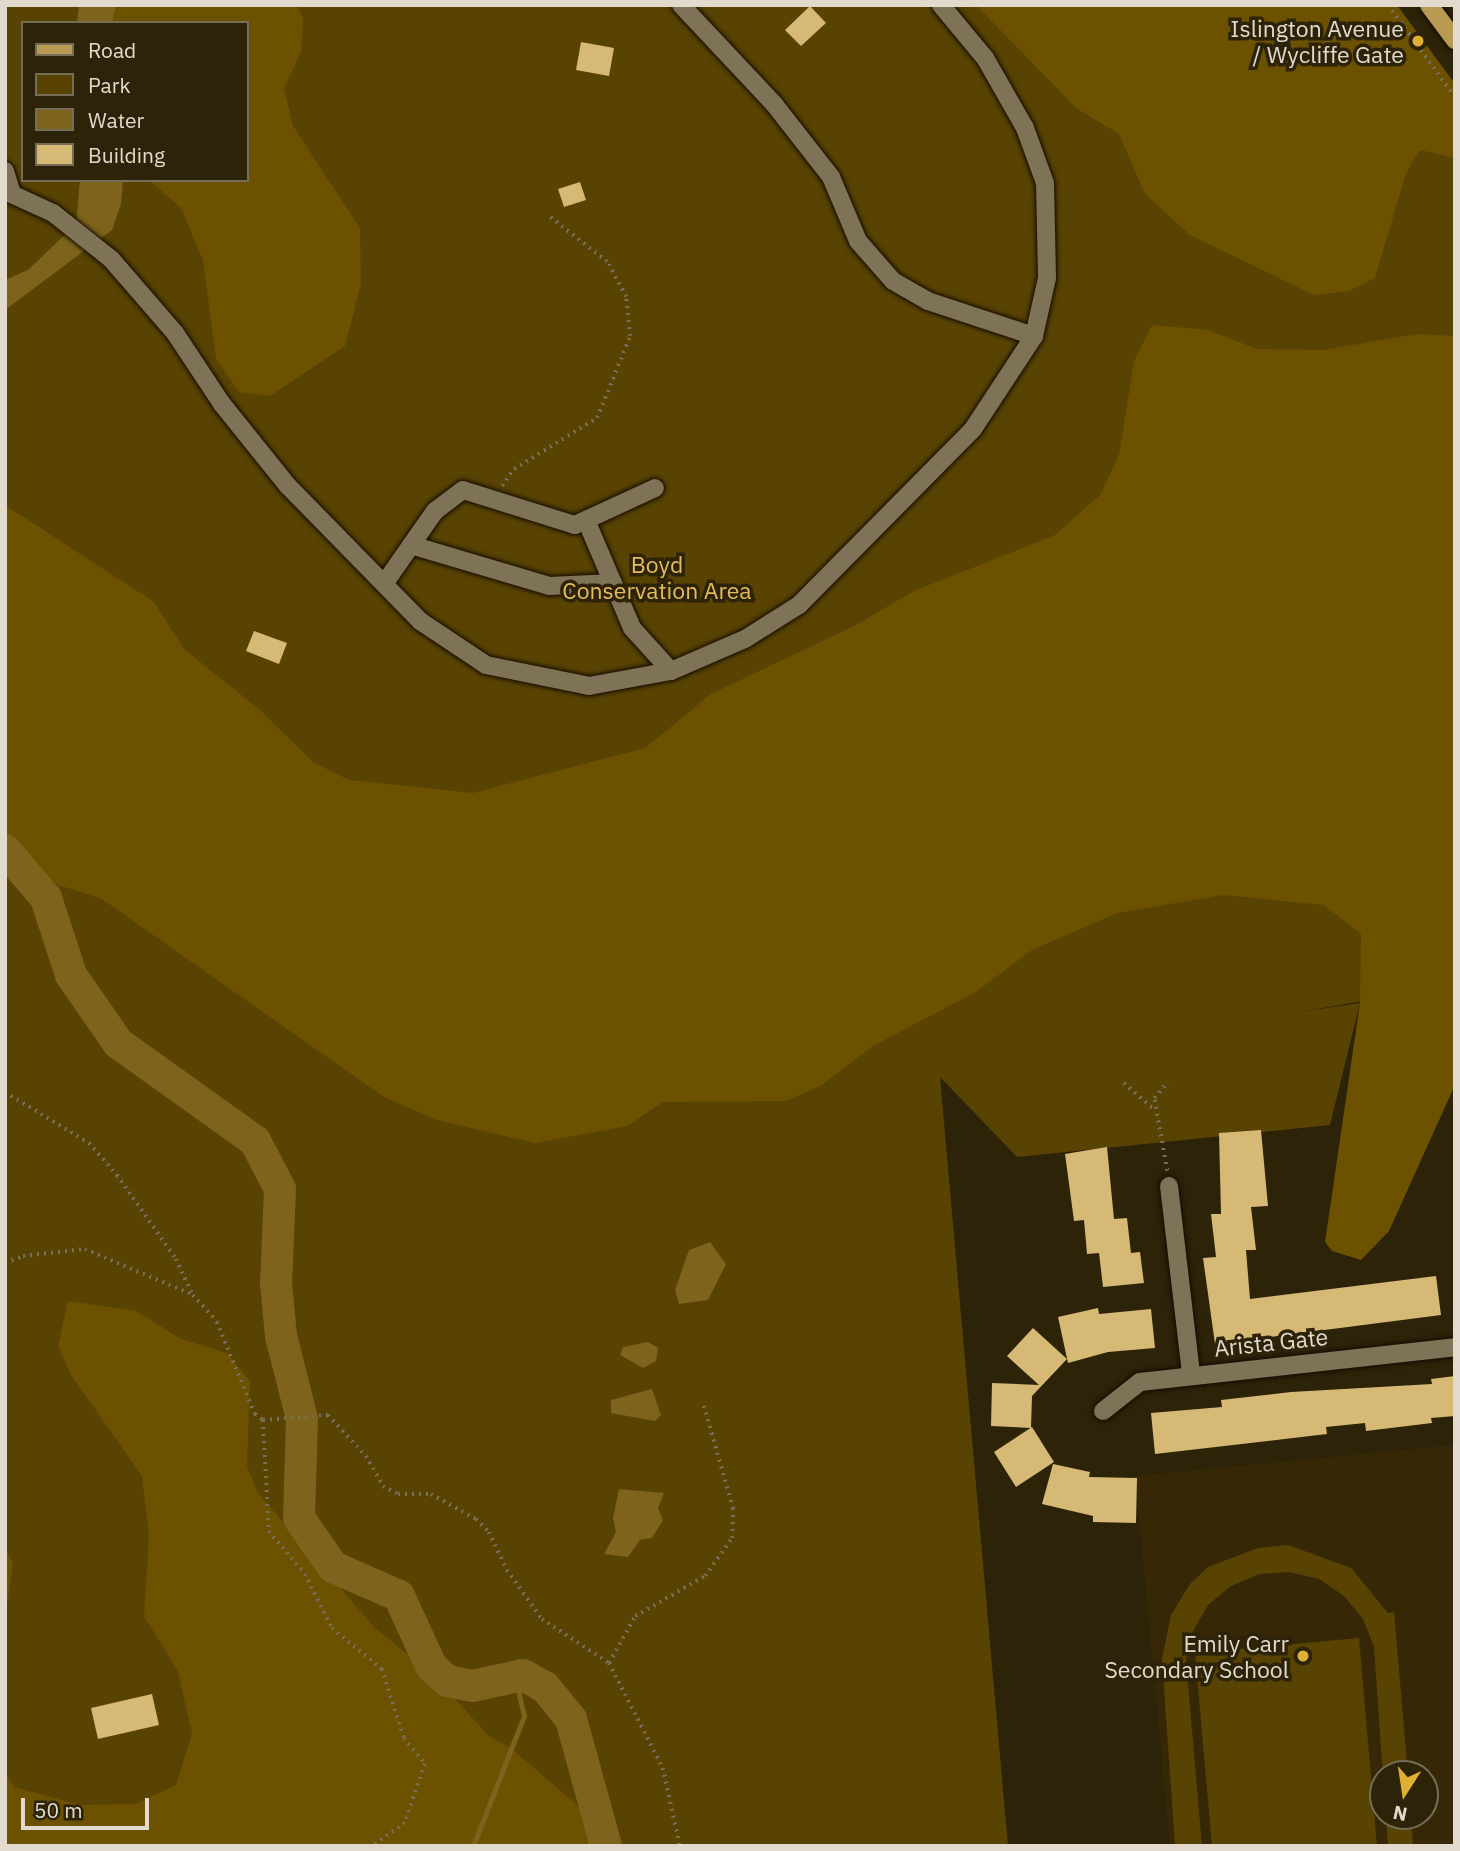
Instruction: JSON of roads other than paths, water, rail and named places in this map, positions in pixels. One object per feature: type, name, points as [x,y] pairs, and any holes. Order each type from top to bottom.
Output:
[{"type":"main road","points":[[1429,5],[1455,40]]},
{"type":"street","points":[[681,5],[774,104],[831,177],[858,241],[892,281],[928,301],[1034,336]]},
{"type":"street","points":[[5,171],[9,192],[53,212],[111,259],[175,333],[222,404],[288,486],[420,621],[486,665],[589,686],[671,671],[746,639],[799,605],[973,429],[1034,336],[1047,278],[1045,183],[1026,128],[985,58],[941,5]]},
{"type":"street","points":[[384,584],[435,511],[463,490],[575,525],[655,488]]},
{"type":"street","points":[[586,520],[632,628],[671,671]]},
{"type":"street","points":[[411,545],[549,586],[613,583]]},
{"type":"street","points":[[1169,1186],[1191,1374]]},
{"type":"street","name":"Arista Gate","points":[[1102,1411],[1140,1382],[1191,1374],[1455,1348]]},
{"type":"water","points":[[79,5],[116,5],[112,21],[77,21]]},
{"type":"water","points":[[80,182],[123,182],[121,204],[112,230],[5,310],[5,280],[28,270],[76,224]]},
{"type":"water","points":[[710,1242],[726,1264],[708,1300],[679,1304],[675,1290],[689,1250]]},
{"type":"water","points":[[648,1342],[658,1348],[656,1361],[643,1368],[620,1355],[623,1347]]},
{"type":"water","points":[[652,1389],[661,1415],[655,1421],[611,1413],[611,1400]]},
{"type":"water","points":[[619,1489],[664,1493],[658,1508],[663,1520],[652,1538],[640,1540],[628,1557],[604,1554],[616,1532],[613,1518]]},
{"type":"waterway","points":[[5,850],[46,898],[71,975],[118,1043],[255,1141],[280,1189],[276,1283],[281,1336],[302,1419],[299,1518],[333,1567],[399,1596],[431,1666],[447,1681],[472,1686],[523,1675],[545,1687],[571,1719],[606,1846]]},
{"type":"waterway","points":[[473,1846],[524,1716],[515,1678]]},
{"type":"place","name":"Islington Avenue / Wycliffe Gate","points":[[1418,41]]},
{"type":"place","name":"Emily Carr Secondary School","points":[[1303,1656]]},
{"type":"park label","name":"Boyd Conservation Area","points":[[657,577]]}]
